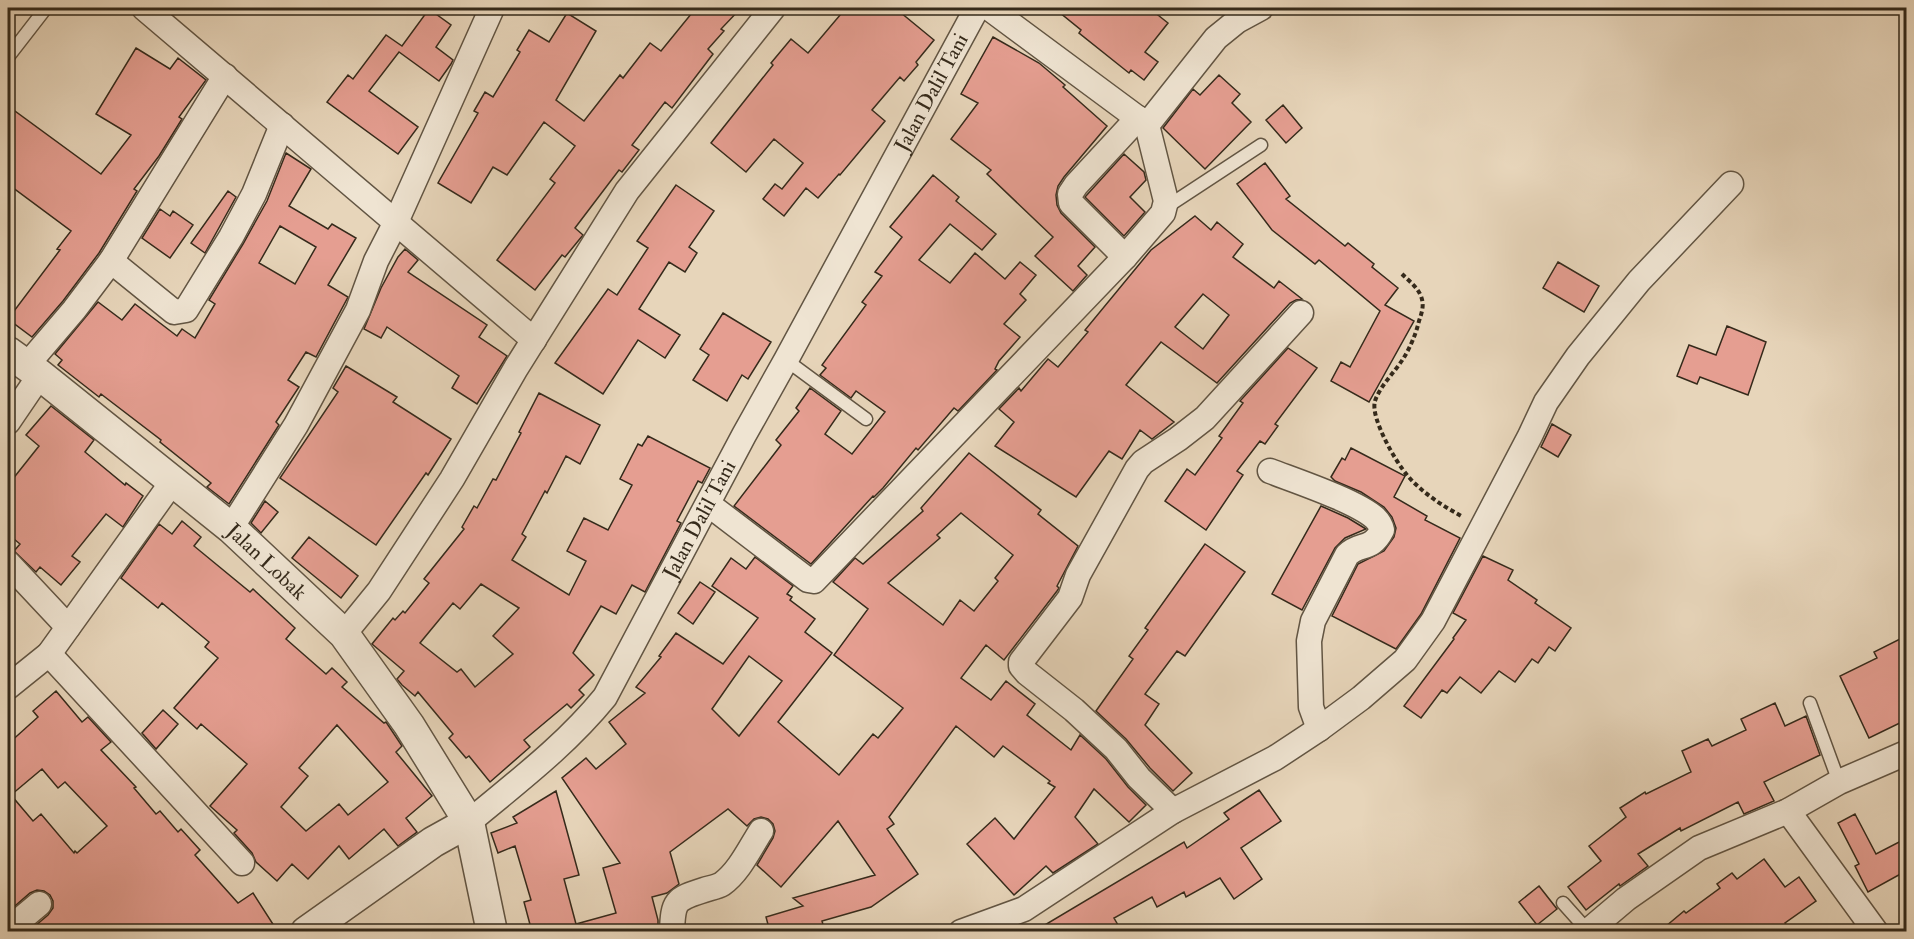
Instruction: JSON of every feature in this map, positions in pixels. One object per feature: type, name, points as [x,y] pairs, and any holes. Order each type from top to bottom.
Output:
[{"type":"street","points":[[144,8],[534,339]]},
{"type":"street","points":[[231,528],[296,425],[358,310],[376,261],[396,222],[492,8]]},
{"type":"street","points":[[344,634],[379,591],[446,489],[534,339],[627,191],[772,8]]},
{"type":"street","name":"Jalan Dalil Tani","points":[[306,932],[408,859],[470,822],[584,724],[605,697],[744,435],[977,8]]},
{"type":"street","points":[[708,504],[808,580],[814,581],[1125,257],[1165,208],[1164,195],[1142,121],[989,8]]},
{"type":"street","points":[[1125,257],[1071,203],[1070,194],[1076,185],[1142,121],[1216,38],[1237,21],[1261,8]]},
{"type":"street","points":[[8,422],[25,364],[74,310],[111,261],[225,76]]},
{"type":"street","points":[[111,261],[174,312],[186,310],[231,237],[254,194],[282,125]]},
{"type":"street","points":[[961,932],[1024,909],[1173,812],[1275,758],[1361,699],[1405,660],[1433,621],[1546,402],[1578,356],[1639,281],[1731,184]]},
{"type":"street","points":[[1173,812],[1139,778],[1116,749],[1074,710],[1027,673],[1021,666],[1021,662],[1070,598],[1078,575],[1137,469],[1143,462],[1178,440],[1205,418],[1301,313]]},
{"type":"street","name":"Jalan Lobak","points":[[25,364],[231,528],[344,634],[409,725],[470,822]]},
{"type":"street","points":[[1270,471],[1374,516],[1382,530],[1377,540],[1370,545],[1351,550],[1347,555],[1313,621],[1309,641],[1310,698],[1319,729]]},
{"type":"street","points":[[8,687],[49,654],[173,481]]},
{"type":"street","points":[[8,563],[68,627]]},
{"type":"street","points":[[49,654],[242,863]]},
{"type":"street","points":[[1598,928],[1626,899],[1699,848],[1788,811],[1839,782],[1906,753]]},
{"type":"street","points":[[1788,811],[1876,932]]},
{"type":"street","points":[[470,822],[492,932]]},
{"type":"street","points":[[672,932],[673,909],[676,902],[681,897],[720,885],[733,874],[760,831]]},
{"type":"street","points":[[8,930],[39,904]]},
{"type":"lane","points":[[8,57],[45,8]]},
{"type":"lane","points":[[1165,208],[1261,145]]},
{"type":"lane","points":[[786,360],[866,419]]},
{"type":"lane","points":[[1810,703],[1839,782]]},
{"type":"lane","points":[[1563,903],[1598,928]]},
{"type":"path","points":[[1402,274],[1417,288],[1423,303],[1422,312],[1416,333],[1404,357],[1382,387],[1375,401],[1373,412],[1377,425],[1407,475],[1439,504],[1482,527]]},
{"type":"building","points":[[696,8],[741,8],[721,29],[724,31],[708,49],[713,54],[672,108],[665,102],[632,145],[639,150],[622,172],[619,170],[575,228],[583,235],[565,257],[562,255],[535,290],[497,260],[555,183],[550,179],[575,146],[544,122],[507,175],[493,167],[471,203],[438,183],[478,113],[474,111],[485,92],[493,97],[520,52],[517,50],[529,30],[549,42],[567,13],[596,31],[556,100],[584,121],[620,75],[623,78],[650,43],[661,51]]},
{"type":"building","points":[[846,8],[895,8],[934,40],[916,62],[918,65],[904,81],[900,77],[872,110],[885,121],[840,175],[818,198],[806,188],[784,216],[763,199],[775,184],[782,189],[803,163],[774,139],[746,172],[711,143],[791,39],[808,53]]},
{"type":"building","points":[[1054,8],[1149,8],[1168,23],[1145,52],[1158,62],[1144,80],[1131,70],[1129,73],[1079,33],[1081,30]]},
{"type":"building","points":[[429,9],[451,25],[436,47],[453,60],[439,81],[399,52],[369,91],[418,127],[398,154],[327,102],[348,75],[353,79],[386,35],[402,46]]},
{"type":"building","points":[[993,37],[1039,63],[1107,126],[1064,177],[1058,186],[1056,195],[1061,213],[1095,247],[1078,266],[1087,275],[1073,291],[1035,256],[1053,237],[987,174],[991,170],[951,139],[978,103],[961,94]]},
{"type":"building","points":[[136,48],[170,69],[178,58],[206,80],[179,117],[182,119],[159,156],[134,189],[137,191],[99,253],[32,337],[8,319],[60,250],[57,249],[71,231],[8,184],[8,106],[101,174],[131,135],[96,114]]},
{"type":"building","points":[[1219,75],[1240,94],[1232,103],[1251,122],[1205,169],[1163,128],[1193,89],[1200,95]]},
{"type":"building","points":[[1283,105],[1302,128],[1286,143],[1266,120]]},
{"type":"building","points":[[286,153],[311,169],[289,206],[328,229],[332,224],[356,238],[328,285],[348,297],[316,357],[306,352],[288,380],[299,387],[276,422],[279,425],[229,504],[207,487],[211,483],[160,442],[161,440],[101,394],[99,397],[58,365],[62,360],[55,354],[98,302],[122,320],[135,304],[177,336],[182,329],[195,338],[215,304],[209,300],[267,201]],"holes":[[[280,226],[316,247],[295,284],[259,263]]]},
{"type":"building","points":[[1124,154],[1144,172],[1146,180],[1130,197],[1145,212],[1124,236],[1085,197]]},
{"type":"building","points":[[1265,163],[1290,196],[1286,199],[1345,246],[1348,243],[1398,288],[1385,305],[1414,321],[1369,402],[1331,381],[1341,362],[1350,367],[1380,311],[1319,260],[1315,264],[1272,230],[1237,184]]},
{"type":"building","points":[[933,175],[959,197],[956,201],[996,234],[982,250],[950,224],[919,260],[950,283],[975,253],[1005,279],[1020,262],[1036,275],[1020,294],[1026,300],[1004,324],[1020,337],[999,361],[995,369],[997,370],[958,411],[954,408],[918,450],[916,448],[883,488],[811,564],[734,506],[781,445],[776,440],[799,411],[796,408],[810,388],[841,411],[825,434],[852,454],[885,412],[856,391],[851,398],[820,375],[826,368],[822,365],[866,305],[862,302],[882,276],[875,272],[902,237],[890,227]]},
{"type":"building","points":[[676,185],[714,211],[689,247],[697,253],[685,272],[669,262],[639,309],[680,335],[665,358],[638,340],[603,394],[555,363],[608,289],[617,295],[648,248],[637,241]]},
{"type":"building","points":[[228,191],[236,197],[205,253],[191,243]]},
{"type":"building","points":[[160,209],[170,216],[173,211],[193,225],[170,258],[142,238]]},
{"type":"building","points":[[1195,216],[1211,230],[1217,222],[1243,244],[1233,257],[1274,288],[1279,281],[1302,299],[1290,303],[1217,383],[1161,342],[1126,385],[1174,422],[1152,439],[1140,430],[1122,459],[1109,451],[1076,497],[995,446],[1014,422],[999,409],[1019,388],[1021,391],[1048,359],[1058,367],[1088,332],[1085,330],[1151,250]],"holes":[[[1203,294],[1229,315],[1203,349],[1175,327]]]},
{"type":"building","points":[[405,249],[418,260],[408,272],[487,325],[479,337],[507,356],[477,404],[452,388],[459,376],[387,327],[381,338],[364,329],[381,288]]},
{"type":"building","points":[[1558,262],[1599,286],[1584,312],[1543,288]]},
{"type":"building","points":[[723,313],[771,342],[748,379],[742,375],[727,401],[693,380],[709,355],[700,349]]},
{"type":"building","points":[[1727,326],[1766,342],[1748,395],[1700,377],[1697,384],[1677,376],[1689,345],[1716,355]]},
{"type":"building","points":[[1288,348],[1317,368],[1275,424],[1278,426],[1265,444],[1260,441],[1237,471],[1243,475],[1206,530],[1165,501],[1187,469],[1195,475],[1222,438],[1219,436],[1243,403],[1240,401]]},
{"type":"building","points":[[346,366],[397,397],[393,402],[451,439],[428,475],[426,473],[376,545],[280,478],[338,392],[333,388]]},
{"type":"building","points":[[539,393],[600,425],[580,464],[566,456],[522,534],[526,537],[512,560],[569,595],[586,561],[567,551],[584,518],[608,530],[632,485],[620,479],[638,444],[642,446],[648,436],[710,468],[702,483],[698,481],[677,521],[681,523],[645,592],[632,585],[616,614],[601,606],[573,653],[594,675],[579,690],[584,695],[571,708],[567,704],[524,740],[530,747],[490,782],[469,756],[466,758],[449,738],[453,734],[418,692],[415,696],[397,679],[404,671],[372,644],[393,618],[395,620],[403,611],[405,613],[429,583],[424,579],[464,529],[462,527],[474,506],[477,508],[493,479],[496,480],[521,433],[519,432]],"holes":[[[481,584],[519,608],[493,636],[513,654],[475,687],[461,669],[457,672],[420,643],[453,603],[460,609]]]},
{"type":"building","points":[[51,406],[94,440],[85,452],[125,485],[126,483],[143,496],[123,527],[106,514],[72,556],[80,562],[61,585],[40,567],[36,572],[14,551],[20,544],[8,534],[8,485],[39,446],[26,435]]},
{"type":"building","points":[[1552,424],[1571,435],[1558,457],[1541,447]]},
{"type":"building","points":[[1351,448],[1405,476],[1394,497],[1427,516],[1425,520],[1460,538],[1421,614],[1396,649],[1332,616],[1358,564],[1384,551],[1394,537],[1396,528],[1392,517],[1384,507],[1331,477],[1342,458],[1345,460]]},
{"type":"building","points":[[969,453],[1041,510],[1038,514],[1078,546],[1057,586],[1059,588],[1004,660],[986,645],[961,678],[991,700],[1006,681],[1035,704],[1027,715],[1071,750],[1080,735],[1106,759],[1146,805],[1129,822],[1094,789],[1075,817],[1098,844],[1053,873],[1046,866],[1014,895],[967,844],[995,818],[1014,839],[1055,787],[1003,746],[994,757],[956,726],[889,817],[894,824],[887,829],[918,874],[871,907],[822,921],[825,932],[770,932],[766,917],[803,906],[793,898],[875,875],[838,821],[781,887],[757,865],[773,838],[775,831],[773,824],[761,817],[754,819],[747,826],[728,809],[670,852],[679,884],[667,893],[652,897],[658,920],[658,932],[532,932],[524,902],[531,900],[515,846],[498,853],[491,833],[517,823],[513,817],[556,791],[579,875],[564,879],[576,924],[616,913],[603,868],[620,863],[562,778],[586,758],[596,769],[626,744],[609,722],[645,693],[636,687],[661,657],[659,656],[676,633],[723,664],[758,618],[712,586],[731,558],[746,569],[755,557],[793,586],[787,594],[792,597],[790,600],[815,619],[805,632],[832,653],[778,722],[839,775],[873,734],[878,738],[903,708],[834,655],[868,609],[833,582],[855,558],[863,564],[923,511],[921,508]],"holes":[[[961,513],[1013,555],[995,578],[998,581],[974,611],[960,600],[943,625],[888,583],[940,538],[937,535]],[[749,656],[782,681],[739,736],[712,709]]]},
{"type":"building","points":[[265,501],[278,512],[261,533],[251,523]]},
{"type":"building","points":[[1321,506],[1366,529],[1345,538],[1335,548],[1302,610],[1272,594]]},
{"type":"building","points":[[182,521],[201,537],[194,546],[250,592],[253,589],[295,628],[286,639],[326,674],[332,668],[347,682],[342,687],[384,723],[386,722],[402,746],[396,752],[432,796],[406,818],[417,832],[398,846],[384,829],[349,859],[339,846],[308,879],[292,864],[277,881],[256,862],[252,853],[234,833],[237,830],[210,806],[247,764],[201,724],[197,729],[174,708],[218,658],[205,647],[209,642],[162,603],[158,608],[121,578],[159,524],[172,534]],"holes":[[[337,725],[388,782],[348,815],[339,804],[306,831],[281,807],[308,776],[299,768]]]},
{"type":"building","points":[[309,537],[358,576],[341,598],[292,558]]},
{"type":"building","points":[[1205,544],[1245,572],[1185,656],[1177,651],[1145,694],[1159,704],[1145,725],[1192,773],[1173,791],[1126,739],[1096,711],[1133,659],[1129,656],[1148,630],[1145,628]]},
{"type":"building","points":[[1483,556],[1513,570],[1508,580],[1537,600],[1535,603],[1571,628],[1555,651],[1549,647],[1538,663],[1532,659],[1515,682],[1499,671],[1481,693],[1460,677],[1447,693],[1442,690],[1421,718],[1404,706],[1466,620],[1453,613]]},
{"type":"building","points":[[700,582],[715,592],[693,624],[678,613]]},
{"type":"building","points":[[1906,636],[1906,720],[1869,738],[1840,676],[1877,658],[1874,652]]},
{"type":"building","points":[[56,691],[82,722],[88,717],[111,742],[101,750],[136,787],[134,788],[156,814],[160,811],[178,832],[181,829],[200,850],[195,855],[238,903],[253,893],[278,932],[28,932],[53,908],[50,895],[37,890],[30,893],[8,912],[8,744],[38,717],[33,711]],"holes":[[[42,769],[58,788],[65,782],[107,826],[77,853],[75,851],[74,853],[41,814],[33,821],[11,795]]]},
{"type":"building","points":[[1775,703],[1785,726],[1806,716],[1820,755],[1764,782],[1774,801],[1744,814],[1738,802],[1681,831],[1680,828],[1638,854],[1648,866],[1620,886],[1619,884],[1586,910],[1568,887],[1601,861],[1589,846],[1626,817],[1620,808],[1645,792],[1646,794],[1691,772],[1682,751],[1708,739],[1712,746],[1746,730],[1741,719]]},
{"type":"building","points":[[163,710],[178,724],[156,749],[142,733]]},
{"type":"building","points":[[1259,790],[1281,821],[1241,848],[1262,879],[1234,899],[1220,878],[1186,897],[1184,892],[1157,907],[1152,897],[1114,918],[1122,932],[1033,932],[1184,842],[1187,848],[1229,819],[1224,813]]},
{"type":"building","points":[[1855,814],[1876,854],[1901,841],[1906,851],[1906,871],[1868,892],[1855,866],[1859,864],[1838,823]]},
{"type":"building","points":[[1764,859],[1785,887],[1799,877],[1816,901],[1785,923],[1791,932],[1659,932],[1684,911],[1686,913],[1720,888],[1717,884],[1732,873],[1737,879]]},
{"type":"building","points":[[1539,886],[1557,909],[1537,925],[1519,902]]}]
